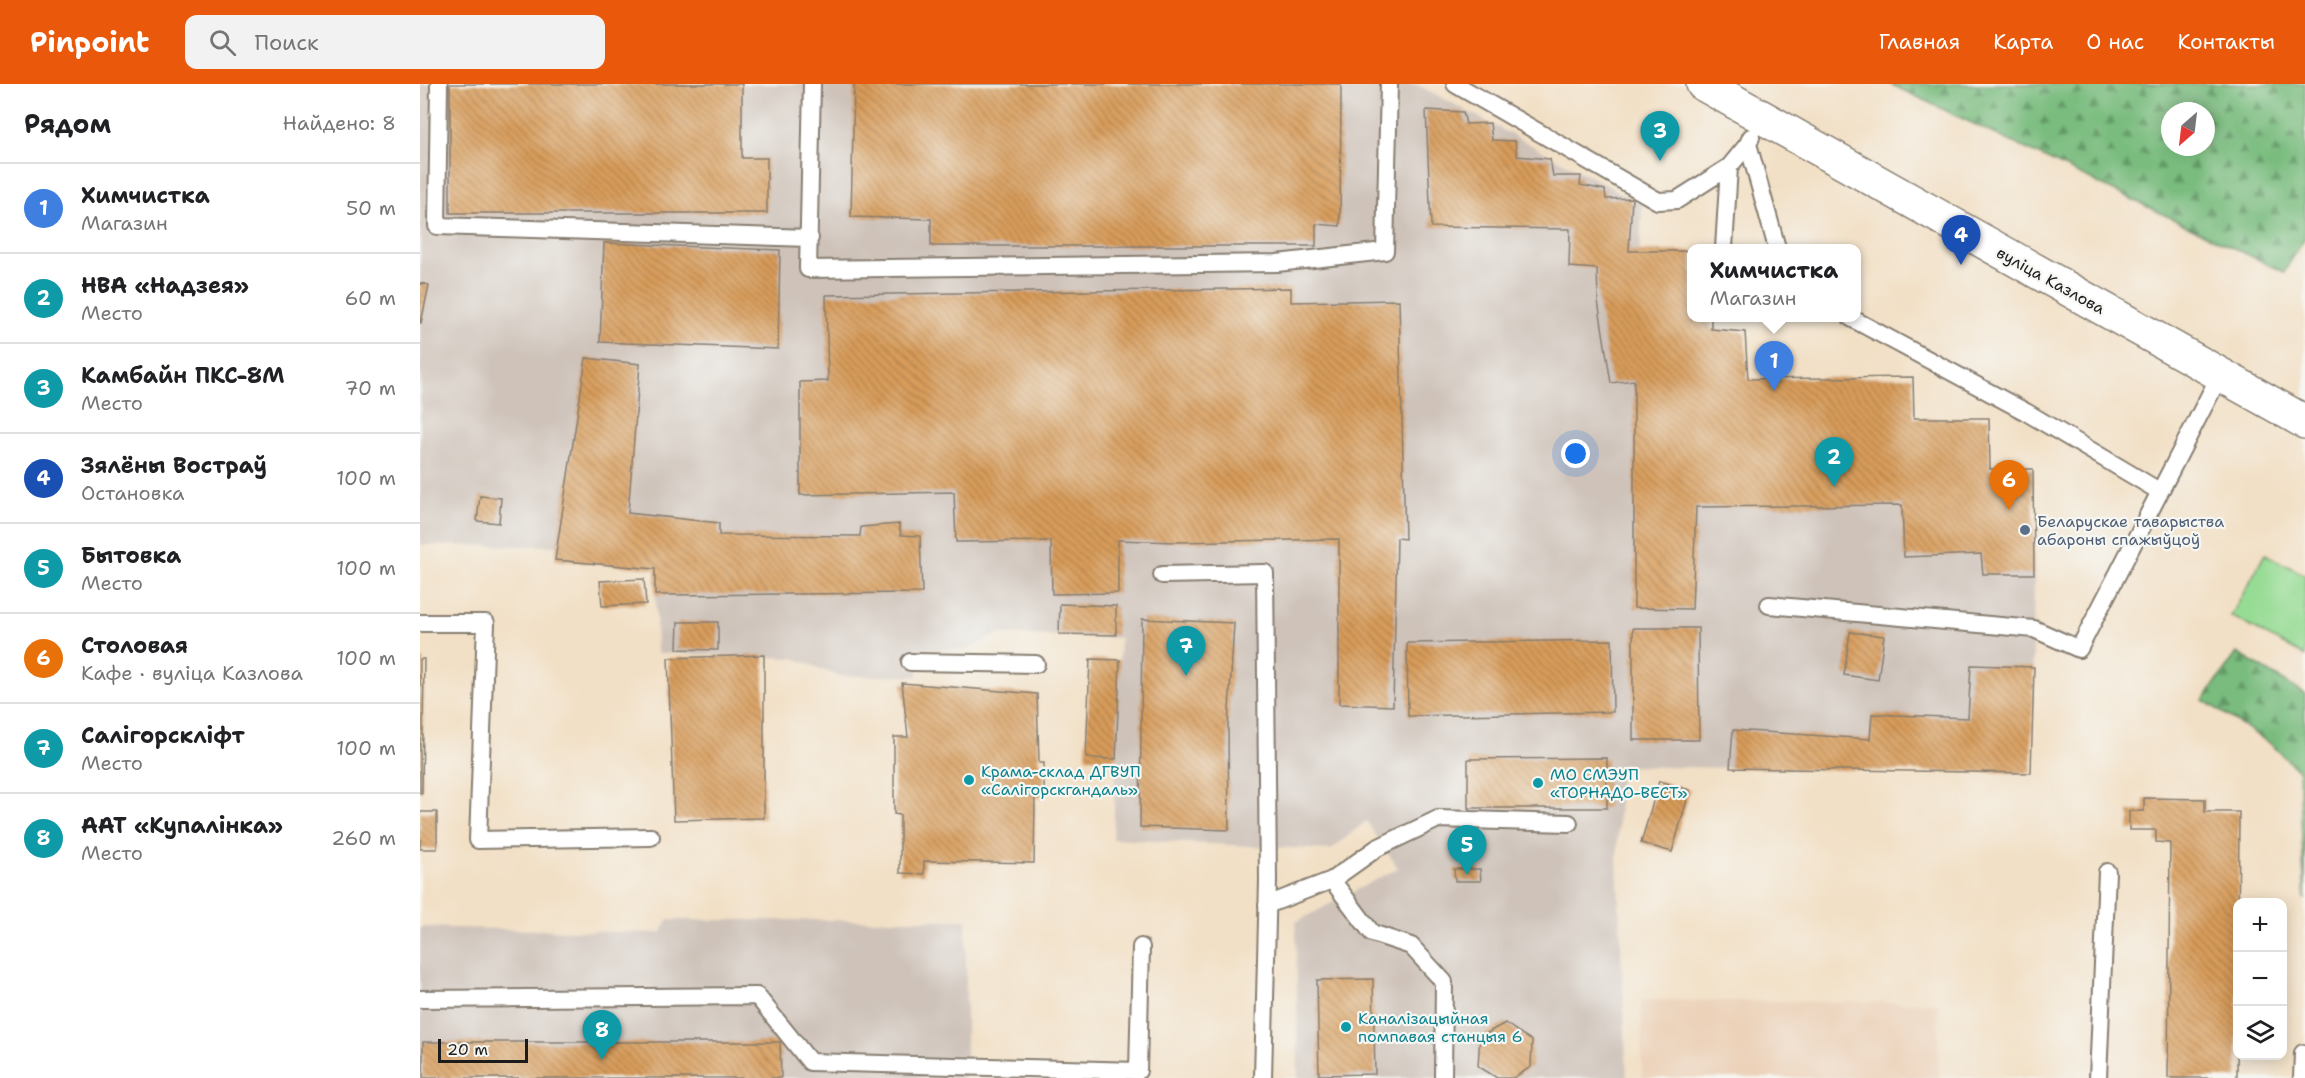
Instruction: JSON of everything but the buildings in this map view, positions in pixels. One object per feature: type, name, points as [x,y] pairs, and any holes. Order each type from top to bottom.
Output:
[{"type":"main road","name":"вуліца Казлова","points":[[1703,84],[1754,130],[2305,422]]},
{"type":"lane","points":[[439,84],[437,226],[810,238]]},
{"type":"lane","points":[[812,84],[808,269],[1277,263],[1385,251],[1389,84]]},
{"type":"lane","points":[[1455,84],[1659,201],[1677,200],[1729,167],[1754,130]]},
{"type":"lane","points":[[1754,130],[1776,244]]},
{"type":"lane","points":[[1724,244],[1729,167]]},
{"type":"lane","points":[[1858,322],[2026,412],[2159,490]]},
{"type":"lane","points":[[1769,604],[2034,629],[2079,649],[2220,375]]},
{"type":"lane","points":[[1162,575],[1265,573],[1267,905],[1263,1078]]},
{"type":"lane","points":[[420,623],[486,623],[478,840],[651,837]]},
{"type":"lane","points":[[910,662],[1036,664]]},
{"type":"lane","points":[[1267,905],[1332,880],[1377,848],[1438,819],[1569,824]]},
{"type":"lane","points":[[2098,1078],[2107,872]]},
{"type":"lane","points":[[1332,880],[1372,933],[1411,946],[1444,982],[1443,1074]]},
{"type":"lane","points":[[420,999],[757,996],[810,1062],[1138,1071],[1141,947]]},
{"type":"lane","points":[[2302,1053],[2302,1078]]},
{"type":"shaded area","points":[[420,84],[1416,84],[1642,204],[1634,380],[1913,377],[1914,418],[1989,418],[1990,469],[2033,469],[2031,773],[1620,766],[1617,858],[1627,1078],[1298,1078],[1296,922],[1398,868],[1366,821],[1331,850],[1113,839],[1120,638],[998,634],[967,650],[918,650],[918,676],[838,676],[794,658],[657,653],[655,569],[555,560],[556,546],[420,545]]},
{"type":"shaded area","points":[[668,920],[966,920],[966,1078],[420,1078],[420,927],[661,933]]},
{"type":"shaded area","points":[[1641,1000],[1938,1003],[1939,1078],[1642,1078]]},
{"type":"green space","points":[[1890,84],[2305,84],[2305,238],[2284,272]]},
{"type":"green space","points":[[2265,554],[2305,575],[2305,656],[2231,616]]},
{"type":"green space","points":[[2237,653],[2305,694],[2305,900],[2299,771],[2271,744],[2203,700]]},
{"type":"place","name":"Камбайн ПКС-8М","points":[[1660,161]]},
{"type":"place","name":"Зялёны Востраў","points":[[1961,265]]},
{"type":"place","name":"Химчистка","points":[[1774,391]]},
{"type":"place","name":"НВА «Надзея»","points":[[1834,487]]},
{"type":"place","name":"Столовая","points":[[2009,510]]},
{"type":"place","name":"Беларускае таварыства абароны спажыўцоў","points":[[2025,530]]},
{"type":"place","name":"Салігорскліфт","points":[[1186,676]]},
{"type":"place","name":"Крама-склад ДГВУП «Салігорскгандаль»","points":[[969,780]]},
{"type":"place","name":"МО СМЭУП «ТОРНАДО-ВЕСТ»","points":[[1538,783]]},
{"type":"place","name":"Бытовка","points":[[1467,875]]},
{"type":"place","name":"Каналізацыйная помпавая станцыя 6","points":[[1346,1027]]},
{"type":"place","name":"ААТ «Купалінка»","points":[[602,1060]]}]
